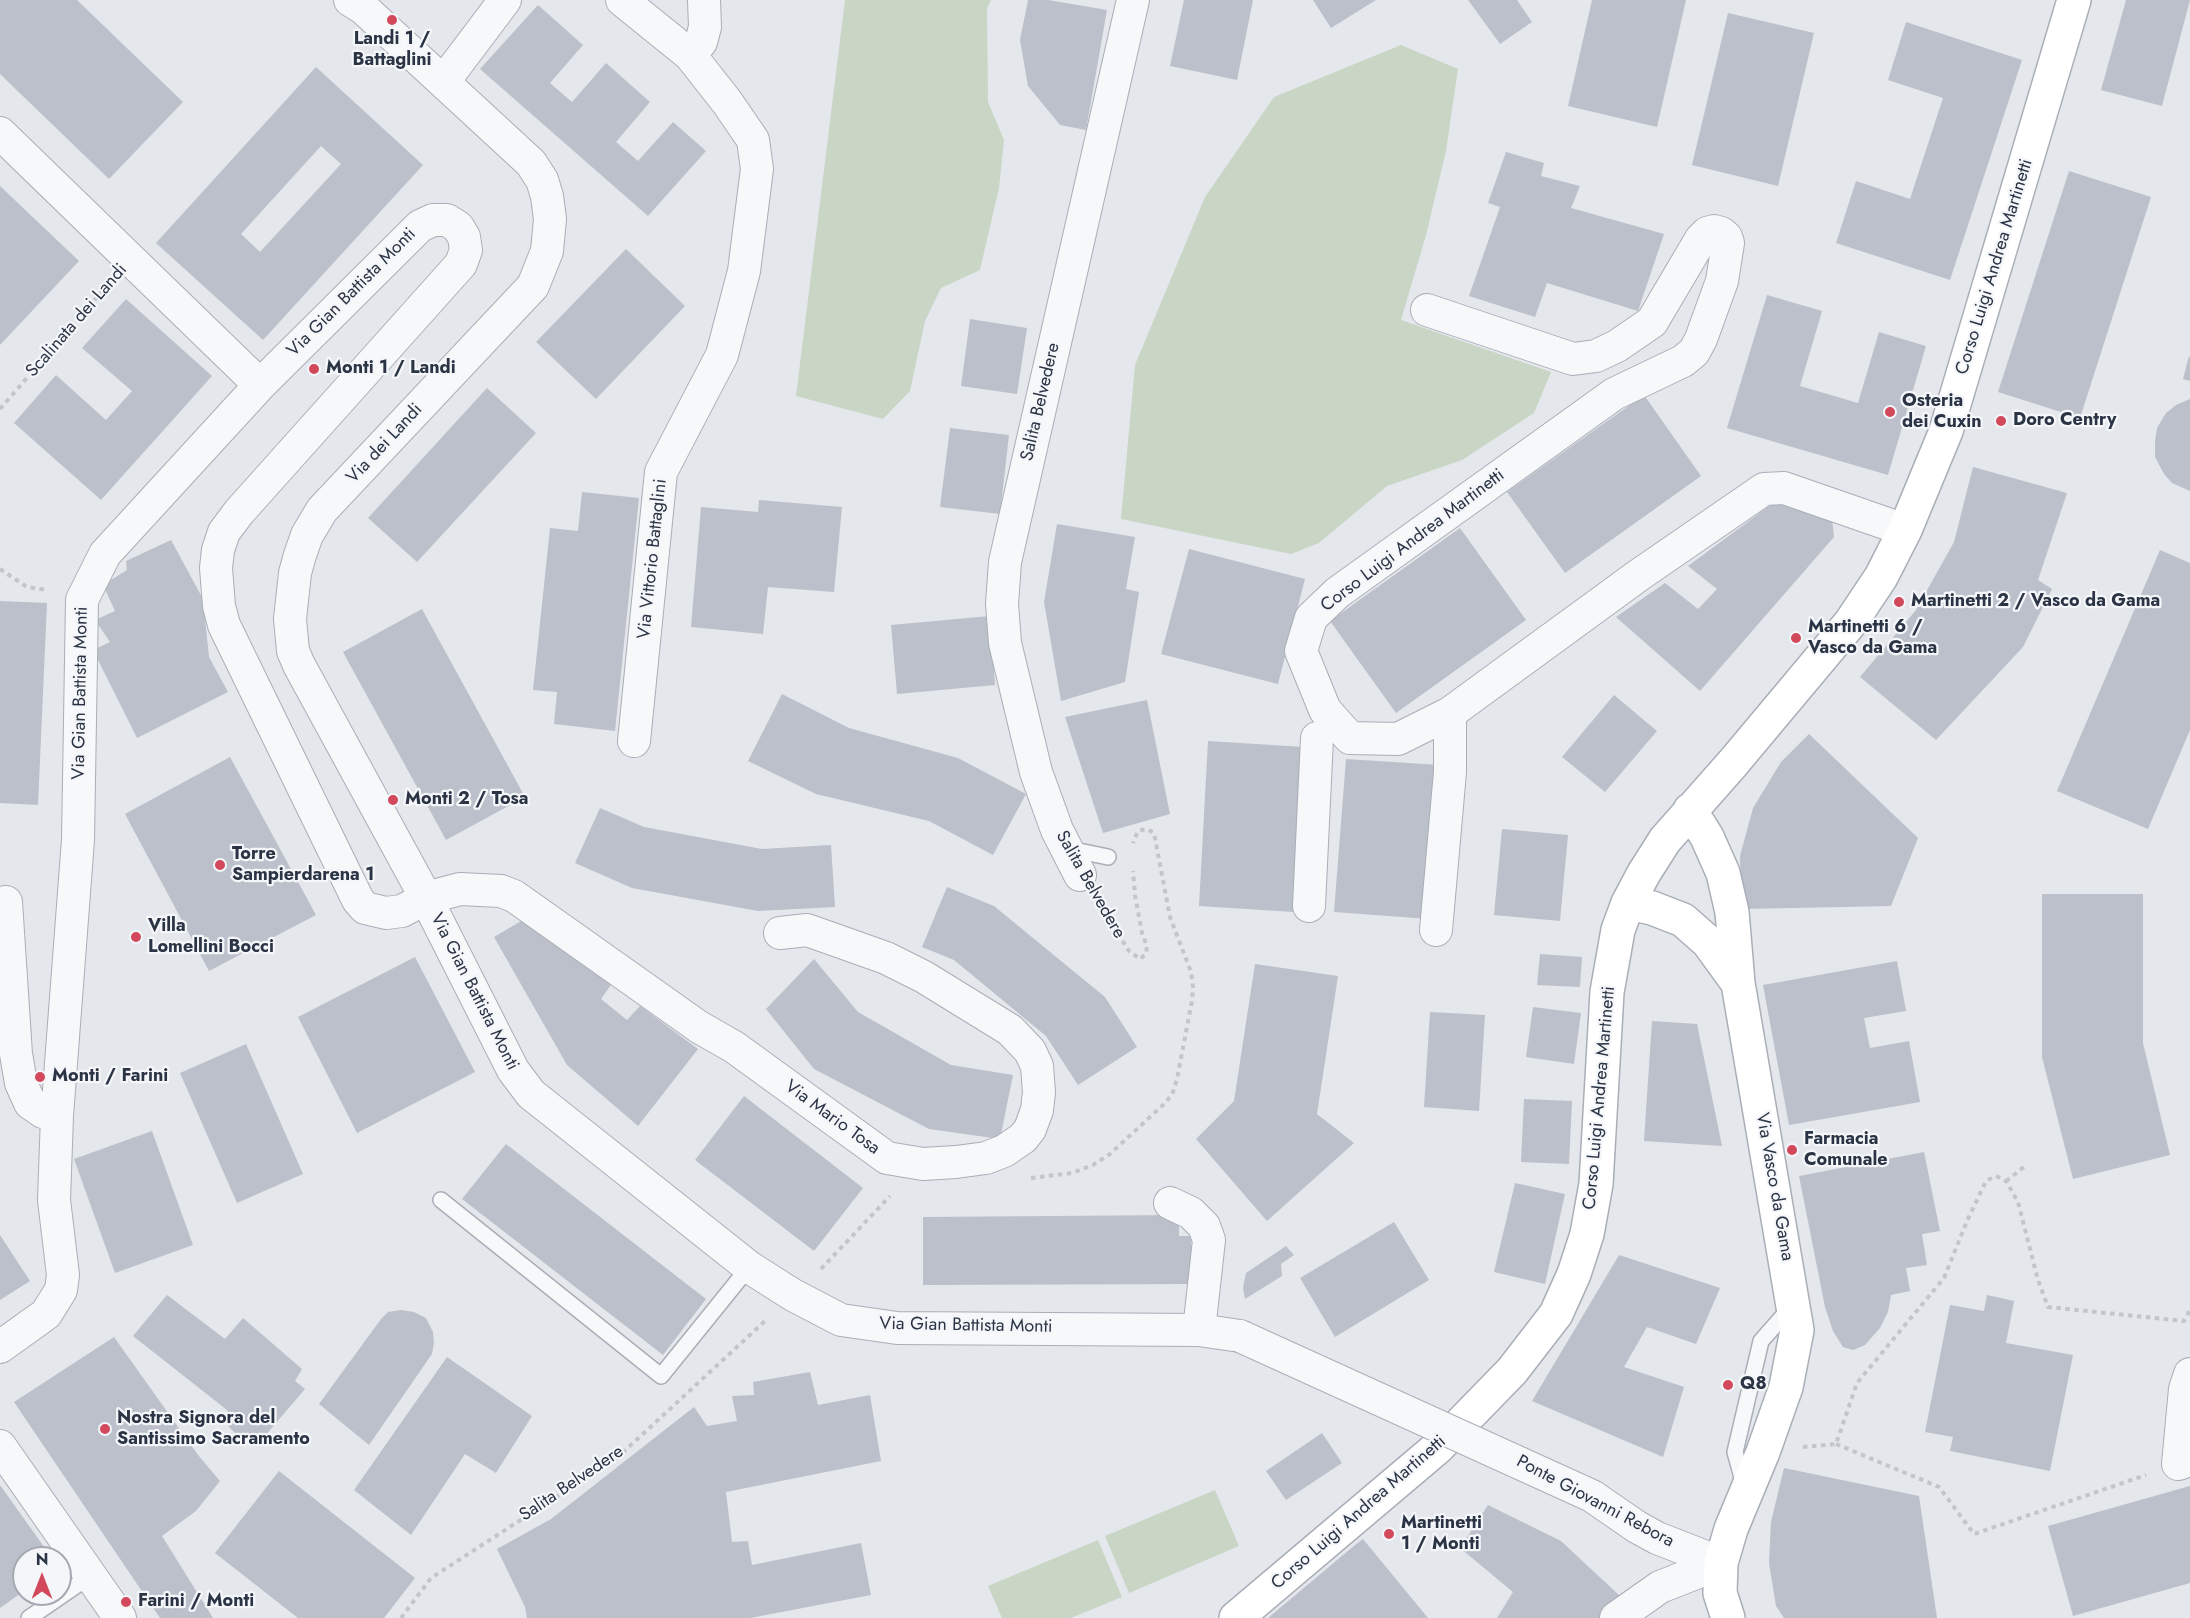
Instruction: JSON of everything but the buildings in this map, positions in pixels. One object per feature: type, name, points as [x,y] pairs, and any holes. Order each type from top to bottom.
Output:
[{"type":"street","name":"Via dei Landi","points":[[350,0],[363,8],[531,163],[542,180],[550,219],[547,250],[533,286],[322,510],[307,535],[294,582],[290,619],[293,651],[426,898]]},
{"type":"street","points":[[444,81],[505,0]]},
{"type":"street","name":"Via Vittorio Battaglini","points":[[622,0],[690,55],[753,140],[757,168],[744,271],[722,355],[661,472],[634,741]]},
{"type":"street","points":[[690,55],[701,42],[703,35],[704,0]]},
{"type":"street","name":"Salita Belvedere","points":[[1073,862],[1057,830],[1036,772],[1005,643],[1002,604],[1005,562],[1133,0]]},
{"type":"street","name":"Corso Luigi Andrea Martinetti","points":[[1236,1618],[1437,1448],[1512,1371],[1556,1314],[1574,1274],[1587,1234],[1596,1184],[1607,992],[1618,930],[1628,903],[1665,840],[1851,622],[1881,577],[1905,530],[1946,431],[2074,0]]},
{"type":"street","points":[[0,133],[260,385]]},
{"type":"street","name":"Via Gian Battista Monti","points":[[0,1347],[46,1314],[61,1290],[63,1267],[54,1200],[57,1116],[78,840],[82,600],[105,554],[260,385],[420,226],[433,220],[447,220],[458,227],[464,237],[466,250],[461,264],[239,512],[224,532],[218,550],[216,568],[219,606],[224,625],[358,900],[365,908],[386,913],[402,911],[426,898],[513,1070],[531,1094],[749,1267],[793,1295],[842,1320],[897,1328],[1198,1330],[1240,1336]]},
{"type":"street","name":"Corso Luigi Andrea Martinetti","points":[[1427,310],[1572,359],[1596,356],[1617,346],[1652,322],[1701,239],[1707,233],[1714,231],[1726,237],[1728,243],[1722,281],[1701,339],[1694,352],[1683,362],[1614,394],[1337,593],[1311,618],[1301,651],[1325,710],[1350,738],[1398,739],[1450,713],[1639,575],[1764,489],[1784,488],[1905,530]]},
{"type":"street","points":[[1436,930],[1450,772],[1450,713]]},
{"type":"street","points":[[1309,906],[1317,738]]},
{"type":"street","name":"Via Vasco da Gama","points":[[1690,810],[1707,837],[1723,873],[1731,912],[1738,983],[1797,1330],[1786,1387],[1764,1452],[1731,1529],[1721,1563],[1720,1593],[1728,1618]]},
{"type":"street","name":"Via Mario Tosa","points":[[426,898],[460,889],[501,891],[514,896],[699,1027],[734,1047],[887,1158],[923,1164],[986,1158],[1004,1151],[1023,1138],[1030,1129],[1037,1110],[1039,1092],[1037,1066],[1030,1051],[1010,1030],[924,977],[886,958],[807,930],[780,933]]},
{"type":"street","points":[[6,902],[16,1054],[21,1083],[30,1103],[43,1112],[57,1116]]},
{"type":"street","points":[[1628,903],[1652,908],[1683,920],[1708,942],[1738,983]]},
{"type":"street","points":[[1170,1203],[1191,1213],[1204,1226],[1209,1240],[1198,1330]]},
{"type":"street","name":"Ponte Giovanni Rebora","points":[[1240,1336],[1549,1475],[1592,1496],[1657,1538],[1721,1563]]},
{"type":"street","points":[[2184,1462],[2185,1389],[2190,1374]]},
{"type":"street","points":[[0,1446],[120,1618]]},
{"type":"street","points":[[1616,1618],[1660,1587],[1721,1563]]},
{"type":"lane","points":[[1073,862],[1088,854],[1108,857]]},
{"type":"lane","points":[[441,1200],[661,1376],[749,1267]]},
{"type":"lane","points":[[1747,1493],[1735,1452],[1761,1341],[1794,1303]]},
{"type":"lane","points":[[29,1618],[90,1576]]},
{"type":"path","name":"Scalinata dei Landi","points":[[0,409],[130,260]]},
{"type":"path","points":[[0,569],[27,587],[48,590],[87,589]]},
{"type":"path","points":[[1028,1178],[1072,1173],[1093,1165],[1110,1154],[1172,1095],[1192,1001],[1191,972],[1170,917],[1154,833],[1147,829],[1138,831],[1133,839],[1132,849]]},
{"type":"path","name":"Salita Belvedere","points":[[1073,862],[1129,951],[1140,959],[1146,954],[1147,946],[1142,933],[1135,895],[1133,861]]},
{"type":"path","points":[[2006,1180],[2024,1167]]},
{"type":"path","points":[[1836,1444],[1857,1383],[1944,1278],[1986,1181],[1996,1176],[2006,1180],[2018,1202],[2038,1280],[2048,1306],[2184,1321],[2190,1310]]},
{"type":"path","points":[[827,1263],[893,1194]]},
{"type":"path","name":"Salita Belvedere","points":[[401,1618],[431,1578],[618,1457],[793,1295]]},
{"type":"path","points":[[1764,1452],[1836,1444],[1940,1487],[1974,1534],[2184,1462]]},
{"type":"green space","points":[[845,0],[991,0],[987,8],[988,102],[1004,140],[999,188],[980,270],[941,288],[925,321],[910,391],[883,419],[796,396]]},
{"type":"green space","points":[[1401,45],[1458,69],[1446,151],[1426,235],[1401,320],[1551,372],[1534,413],[1462,460],[1387,486],[1319,543],[1291,554],[1121,519],[1135,365],[1205,197],[1274,97]]},
{"type":"green space","points":[[1215,1490],[1239,1546],[1129,1593],[1105,1536]]},
{"type":"green space","points":[[1098,1540],[1122,1597],[1071,1618],[1002,1618],[988,1586]]},
{"type":"place","name":"Landi 1 / Battaglini","points":[[392,20]]},
{"type":"place","name":"Monti 1 / Landi","points":[[314,369]]},
{"type":"place","name":"Osteria dei Cuxin","points":[[1890,412]]},
{"type":"place","name":"Doro Centry","points":[[2001,421]]},
{"type":"place","name":"Martinetti 2 / Vasco da Gama","points":[[1899,602]]},
{"type":"place","name":"Martinetti 6 / Vasco da Gama","points":[[1796,638]]},
{"type":"place","name":"Monti 2 / Tosa","points":[[393,800]]},
{"type":"place","name":"Torre Sampierdarena 1","points":[[220,865]]},
{"type":"place","name":"Villa Lomellini Bocci","points":[[136,937]]},
{"type":"place","name":"Monti / Farini","points":[[40,1077]]},
{"type":"place","name":"Farmacia Comunale","points":[[1792,1150]]},
{"type":"place","name":"Q8","points":[[1728,1385]]},
{"type":"place","name":"Nostra Signora del Santissimo Sacramento","points":[[105,1429]]},
{"type":"place","name":"Martinetti 1 / Monti","points":[[1389,1534]]},
{"type":"place","name":"Farini / Monti","points":[[126,1602]]}]
